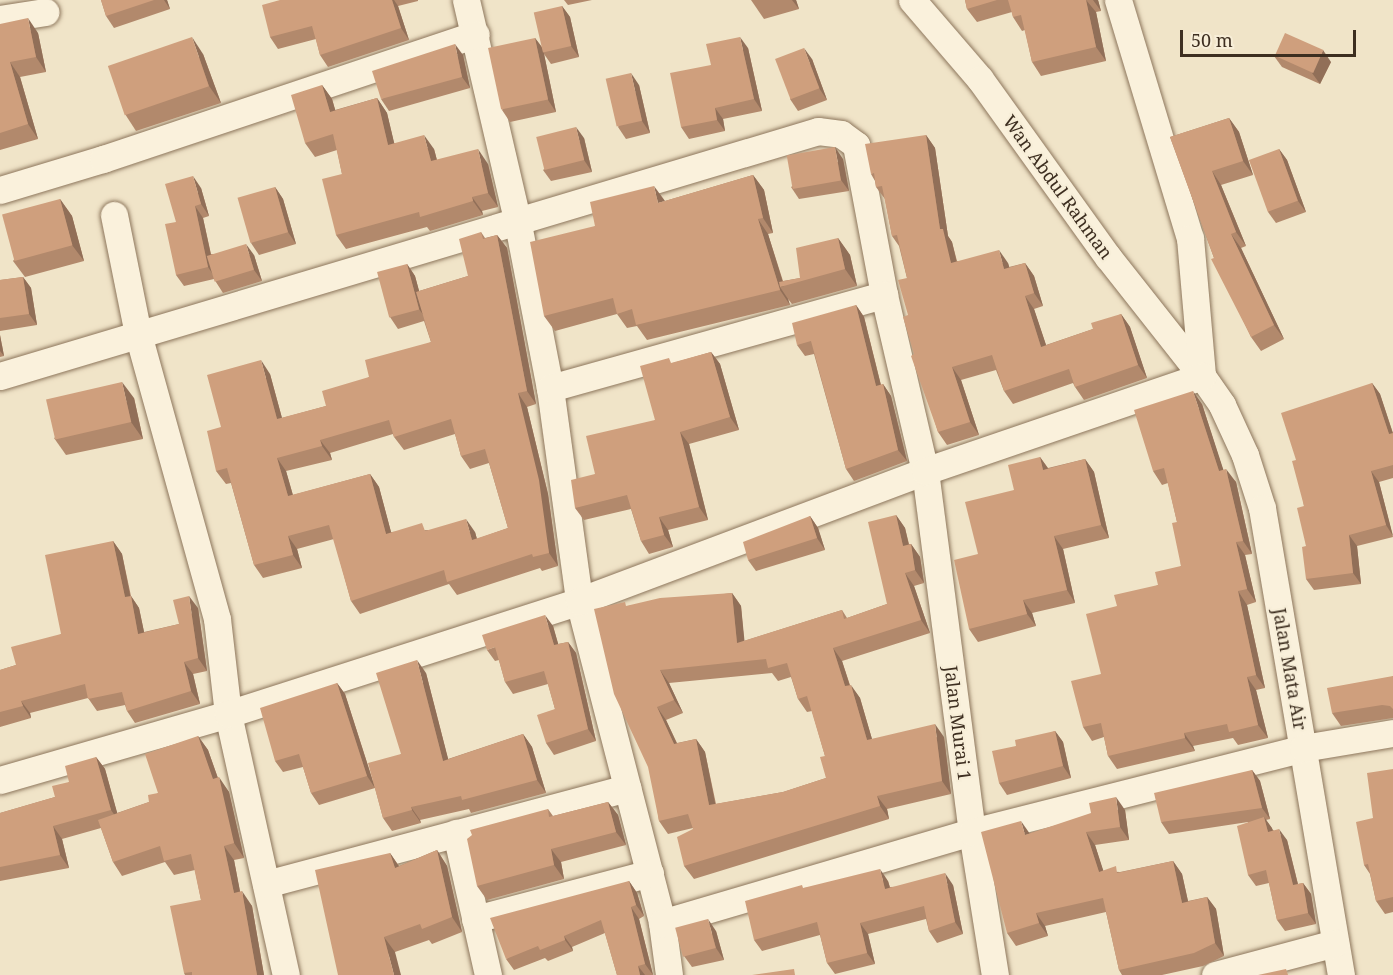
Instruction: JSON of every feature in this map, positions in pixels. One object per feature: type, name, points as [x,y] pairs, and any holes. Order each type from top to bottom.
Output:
[{"type":"street","points":[[466,0],[476,34],[518,224],[550,388],[579,602],[662,922],[669,975]]},
{"type":"street","name":"Wan Abdul Rahman","points":[[912,0],[980,80],[1108,257],[1202,376]]},
{"type":"street","points":[[0,780],[228,714],[579,602],[925,471],[1202,376],[1190,238],[1118,0]]},
{"type":"street","points":[[0,19],[45,12]]},
{"type":"street","points":[[0,190],[103,159],[476,34]]},
{"type":"street","name":"Jalan Murai 1","points":[[0,376],[518,224],[818,131],[841,134],[856,145],[884,295],[925,471],[972,832],[995,975]]},
{"type":"street","points":[[114,215],[138,334],[217,619],[228,714],[286,975]]},
{"type":"street","points":[[550,388],[884,295]]},
{"type":"street","name":"Jalan Mata Air","points":[[1202,376],[1222,405],[1245,454],[1262,508],[1341,975]]},
{"type":"street","points":[[662,922],[972,832],[1303,748],[1393,733]]},
{"type":"street","points":[[266,884],[627,788]]},
{"type":"street","points":[[456,833],[488,975]]},
{"type":"street","points":[[475,919],[650,873]]},
{"type":"street","points":[[1215,975],[1335,943]]},
{"type":"building","points":[[101,0],[154,0],[106,16]]},
{"type":"building","points":[[280,0],[392,0],[401,28],[320,55],[312,26],[270,37],[262,5]]},
{"type":"building","points":[[965,0],[997,0],[967,9]]},
{"type":"building","points":[[1008,0],[1086,0],[1096,47],[1032,62],[1021,15],[1013,17]]},
{"type":"building","points":[[562,6],[571,46],[543,52],[534,13]]},
{"type":"building","points":[[28,18],[36,57],[10,62],[28,124],[0,133],[0,24]]},
{"type":"building","points":[[1285,33],[1323,50],[1313,73],[1275,56]]},
{"type":"building","points":[[192,37],[209,86],[125,115],[108,66]]},
{"type":"building","points":[[740,37],[754,99],[715,108],[717,120],[681,127],[670,73],[711,65],[706,44]]},
{"type":"building","points":[[535,38],[548,100],[501,110],[488,48]]},
{"type":"building","points":[[455,44],[462,77],[381,99],[372,71]]},
{"type":"building","points":[[804,48],[819,88],[790,99],[775,59]]},
{"type":"building","points":[[631,73],[642,121],[617,127],[606,79]]},
{"type":"building","points":[[322,85],[330,112],[377,98],[388,145],[424,135],[431,161],[478,149],[488,193],[472,197],[473,201],[420,217],[419,212],[336,235],[322,179],[342,174],[333,134],[305,143],[291,95]]},
{"type":"building","points":[[1229,118],[1243,161],[1212,171],[1236,232],[1231,234],[1274,325],[1251,337],[1211,259],[1214,258],[1170,137]]},
{"type":"building","points":[[576,127],[584,160],[544,170],[536,137]]},
{"type":"building","points":[[926,135],[940,229],[943,229],[951,263],[999,250],[1004,269],[1025,263],[1034,293],[1025,296],[1041,347],[1093,329],[1091,323],[1121,314],[1138,365],[1075,387],[1069,369],[1004,391],[992,355],[952,367],[970,422],[938,432],[911,356],[914,354],[903,317],[908,315],[898,280],[907,278],[897,235],[892,236],[882,186],[876,187],[865,144]]},
{"type":"building","points":[[835,147],[841,180],[793,189],[787,156]]},
{"type":"building","points":[[1279,149],[1298,201],[1268,212],[1249,160]]},
{"type":"building","points":[[753,175],[763,218],[758,219],[780,290],[636,325],[632,309],[617,314],[613,298],[544,316],[530,242],[595,226],[590,202],[654,186],[658,203]]},
{"type":"building","points":[[193,176],[201,204],[195,206],[208,267],[176,275],[165,224],[176,222],[165,184]]},
{"type":"building","points":[[275,187],[288,232],[250,243],[238,198]]},
{"type":"building","points":[[60,199],[72,245],[14,261],[2,215]]},
{"type":"building","points":[[481,232],[483,239],[497,235],[527,391],[518,393],[539,480],[549,553],[533,557],[532,554],[447,582],[444,570],[351,601],[329,525],[288,536],[293,555],[254,565],[227,468],[216,471],[207,431],[221,427],[207,375],[261,360],[277,419],[326,406],[322,391],[369,377],[365,360],[431,342],[416,292],[468,276],[459,239]],"holes":[[[451,419],[461,456],[485,449],[508,528],[472,540],[466,519],[425,531],[422,523],[386,534],[370,474],[288,496],[277,458],[322,446],[320,440],[389,420],[394,437]]]},
{"type":"building","points":[[838,238],[845,269],[780,287],[779,282],[800,278],[796,248]]},
{"type":"building","points":[[246,244],[254,270],[215,282],[207,256]]},
{"type":"building","points":[[407,264],[419,309],[389,317],[377,272]]},
{"type":"building","points":[[23,277],[29,314],[0,318],[0,280]]},
{"type":"building","points":[[856,305],[876,386],[883,384],[898,450],[846,469],[811,341],[797,345],[792,323]]},
{"type":"building","points":[[711,352],[730,417],[680,432],[699,507],[659,517],[664,535],[641,541],[627,495],[575,508],[571,480],[595,474],[586,436],[655,420],[640,366],[669,358],[671,363]]},
{"type":"building","points":[[122,382],[131,422],[55,439],[46,400]]},
{"type":"building","points":[[1372,383],[1389,434],[1393,433],[1393,465],[1371,471],[1386,525],[1349,535],[1353,573],[1306,579],[1302,547],[1306,546],[1297,508],[1304,506],[1292,461],[1296,460],[1281,413]]},
{"type":"building","points":[[1193,391],[1219,471],[1226,469],[1243,541],[1236,542],[1247,589],[1238,591],[1256,675],[1247,677],[1258,725],[1229,732],[1227,724],[1184,733],[1185,738],[1108,756],[1101,723],[1083,727],[1071,681],[1101,674],[1086,614],[1117,606],[1114,595],[1158,585],[1155,572],[1181,566],[1172,523],[1177,522],[1164,468],[1153,471],[1134,410]]},
{"type":"building","points":[[1040,457],[1043,470],[1085,459],[1101,525],[1054,536],[1067,590],[1023,600],[1027,614],[969,629],[954,560],[978,554],[965,502],[1014,490],[1008,465]]},
{"type":"building","points":[[896,515],[903,546],[911,544],[915,570],[905,573],[921,620],[833,648],[845,686],[851,685],[867,740],[935,724],[942,781],[877,796],[880,806],[684,866],[677,837],[693,829],[688,814],[659,821],[648,767],[614,694],[594,609],[625,602],[626,606],[660,598],[732,593],[737,643],[842,610],[844,619],[887,604],[868,522]],"holes":[[[766,659],[768,668],[787,663],[798,699],[807,696],[825,756],[820,757],[826,778],[783,792],[709,805],[696,739],[674,744],[657,707],[674,700],[660,670]]]},
{"type":"building","points":[[810,516],[817,538],[748,560],[743,542]]},
{"type":"building","points":[[113,541],[125,597],[131,596],[138,634],[179,624],[173,600],[189,596],[198,658],[184,662],[191,691],[127,711],[122,692],[88,699],[85,684],[21,701],[23,706],[0,712],[0,670],[16,665],[11,647],[61,634],[45,555]]},
{"type":"building","points":[[545,615],[554,645],[568,642],[588,729],[546,743],[537,715],[555,709],[544,671],[505,682],[495,647],[487,650],[482,635]]},
{"type":"building","points":[[417,660],[443,761],[523,734],[537,780],[462,800],[461,796],[411,807],[412,810],[383,818],[368,763],[401,754],[376,673]]},
{"type":"building","points":[[1393,676],[1393,709],[1382,705],[1332,713],[1327,688]]},
{"type":"building","points":[[337,683],[367,776],[311,793],[299,754],[275,761],[260,708]]},
{"type":"building","points":[[1055,731],[1063,766],[999,783],[992,751],[1016,746],[1015,740]]},
{"type":"building","points":[[198,736],[213,779],[219,777],[234,843],[224,846],[234,893],[242,891],[257,975],[184,973],[170,906],[201,900],[191,854],[164,861],[160,846],[113,862],[98,820],[149,802],[148,795],[158,793],[145,754]]},
{"type":"building","points":[[96,757],[111,810],[53,826],[60,855],[0,867],[0,813],[55,797],[52,786],[69,782],[65,766]]},
{"type":"building","points":[[1393,769],[1393,897],[1376,901],[1368,864],[1364,865],[1356,822],[1373,818],[1367,773]]},
{"type":"building","points":[[1252,770],[1262,808],[1161,822],[1154,793]]},
{"type":"building","points":[[1116,797],[1120,827],[1086,832],[1099,872],[1116,866],[1117,873],[1173,861],[1182,903],[1207,897],[1215,943],[1194,953],[1119,970],[1103,898],[1036,913],[1039,923],[1007,933],[981,832],[1021,821],[1025,835],[1091,813],[1089,803]]},
{"type":"building","points":[[608,802],[616,832],[551,849],[554,865],[477,886],[467,839],[472,835],[470,830],[548,809],[549,817]]},
{"type":"building","points":[[1264,817],[1268,832],[1279,829],[1293,885],[1303,883],[1308,913],[1277,920],[1266,870],[1248,875],[1237,826]]},
{"type":"building","points":[[437,850],[452,917],[422,929],[420,924],[384,937],[394,975],[338,975],[315,870],[390,853],[395,868]]},
{"type":"building","points":[[880,869],[885,889],[945,873],[955,922],[929,931],[924,906],[860,923],[867,953],[827,963],[817,922],[754,940],[745,901],[802,885],[803,888]]},
{"type":"building","points":[[629,881],[636,905],[631,907],[645,964],[638,966],[640,975],[617,975],[601,920],[564,936],[565,940],[540,950],[538,946],[506,959],[490,918]]},
{"type":"building","points":[[708,919],[716,948],[683,957],[675,928]]},
{"type":"building","points":[[794,969],[795,975],[752,975]]},
{"type":"building","points":[[1286,969],[1288,975],[1258,975]]}]
